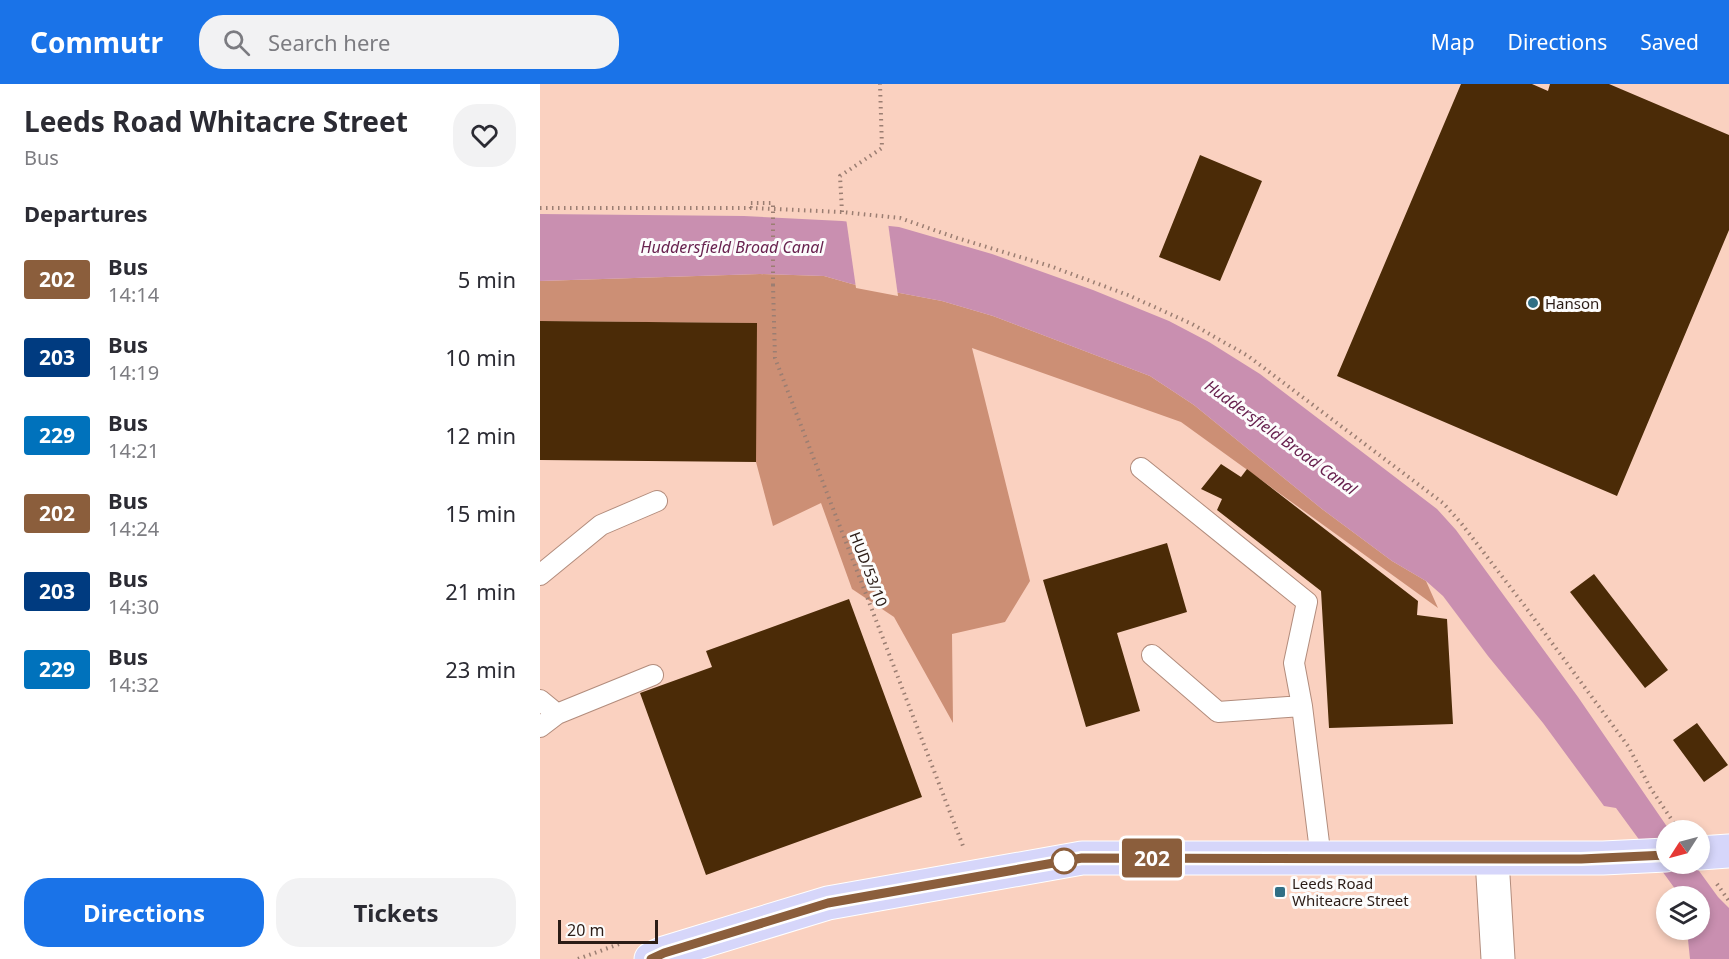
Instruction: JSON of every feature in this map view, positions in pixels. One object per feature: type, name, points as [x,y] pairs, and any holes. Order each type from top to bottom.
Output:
[{"type":"main road","points":[[1710,852],[1729,851]]},
{"type":"main road","points":[[651,959],[664,953],[716,947],[828,903],[1082,858],[1492,859],[1656,855]]},
{"type":"street","points":[[1492,859],[1498,959]]},
{"type":"lane","points":[[1142,468],[1307,602],[1294,663],[1302,706],[1321,859]]},
{"type":"lane","points":[[540,575],[601,525],[657,501]]},
{"type":"lane","points":[[1152,655],[1218,712],[1302,706]]},
{"type":"lane","points":[[540,727],[557,714],[653,675]]},
{"type":"lane","points":[[540,700],[557,714]]},
{"type":"path","points":[[842,212],[840,176],[882,148],[880,84]]},
{"type":"path","name":"HUD/53/10","points":[[751,208],[750,203],[773,203],[772,285],[775,358],[967,857]]},
{"type":"path","points":[[540,208],[751,208],[842,212],[900,218],[1050,266],[1128,295],[1192,324],[1248,356],[1443,503],[1517,596],[1628,746],[1651,789],[1672,820]]},
{"type":"shaded area","points":[[760,274],[824,276],[852,284],[942,301],[993,316],[1150,376],[1194,405],[1322,509],[1392,561],[1426,581],[1438,608],[1181,422],[972,348],[1030,581],[1005,622],[952,634],[953,723],[894,617],[852,589],[821,503],[773,526],[756,462],[756,323],[540,321],[540,281]]},
{"type":"water","name":"Huddersfield Broad Canal","points":[[540,214],[744,216],[842,221],[899,227],[992,254],[1093,290],[1169,321],[1209,342],[1260,374],[1437,509],[1456,530],[1578,697],[1662,820],[1656,820],[1656,863],[1616,808],[1604,806],[1543,723],[1443,596],[1426,581],[1392,561],[1322,509],[1194,405],[1150,376],[993,316],[942,301],[852,284],[824,276],[760,274],[540,281]]},
{"type":"water","points":[[1664,874],[1701,874],[1710,886],[1673,886]]},
{"type":"water","points":[[1710,886],[1729,908],[1729,959],[1690,959],[1688,940],[1710,940]]},
{"type":"pier","points":[[846,218],[888,223],[898,296],[856,288]]},
{"type":"building","name":"Hanson","points":[[1461,84],[1532,84],[1548,91],[1550,84],[1609,84],[1729,135],[1729,230],[1617,496],[1337,376]]},
{"type":"building","points":[[1200,155],[1262,181],[1220,281],[1159,257]]},
{"type":"building","points":[[540,321],[757,323],[756,462],[540,460]]},
{"type":"building","points":[[1221,464],[1241,477],[1247,469],[1418,601],[1417,615],[1447,619],[1453,724],[1329,728],[1321,591],[1217,510],[1222,499],[1201,489]]},
{"type":"building","points":[[1167,543],[1187,612],[1117,633],[1140,711],[1086,727],[1043,580]]},
{"type":"building","points":[[1594,574],[1668,670],[1645,688],[1570,592]]},
{"type":"building","points":[[849,599],[922,797],[706,875],[640,693],[712,667],[706,651]]},
{"type":"building","points":[[1697,723],[1728,765],[1704,782],[1673,740]]},
{"type":"bus line","name":"202","points":[[651,959],[828,903],[1082,858],[1581,859],[1656,855]]},
{"type":"place","name":"Hanson","points":[[1533,303]]},
{"type":"place","name":"Leeds Road Whiteacre Street","points":[[1280,892]]}]
